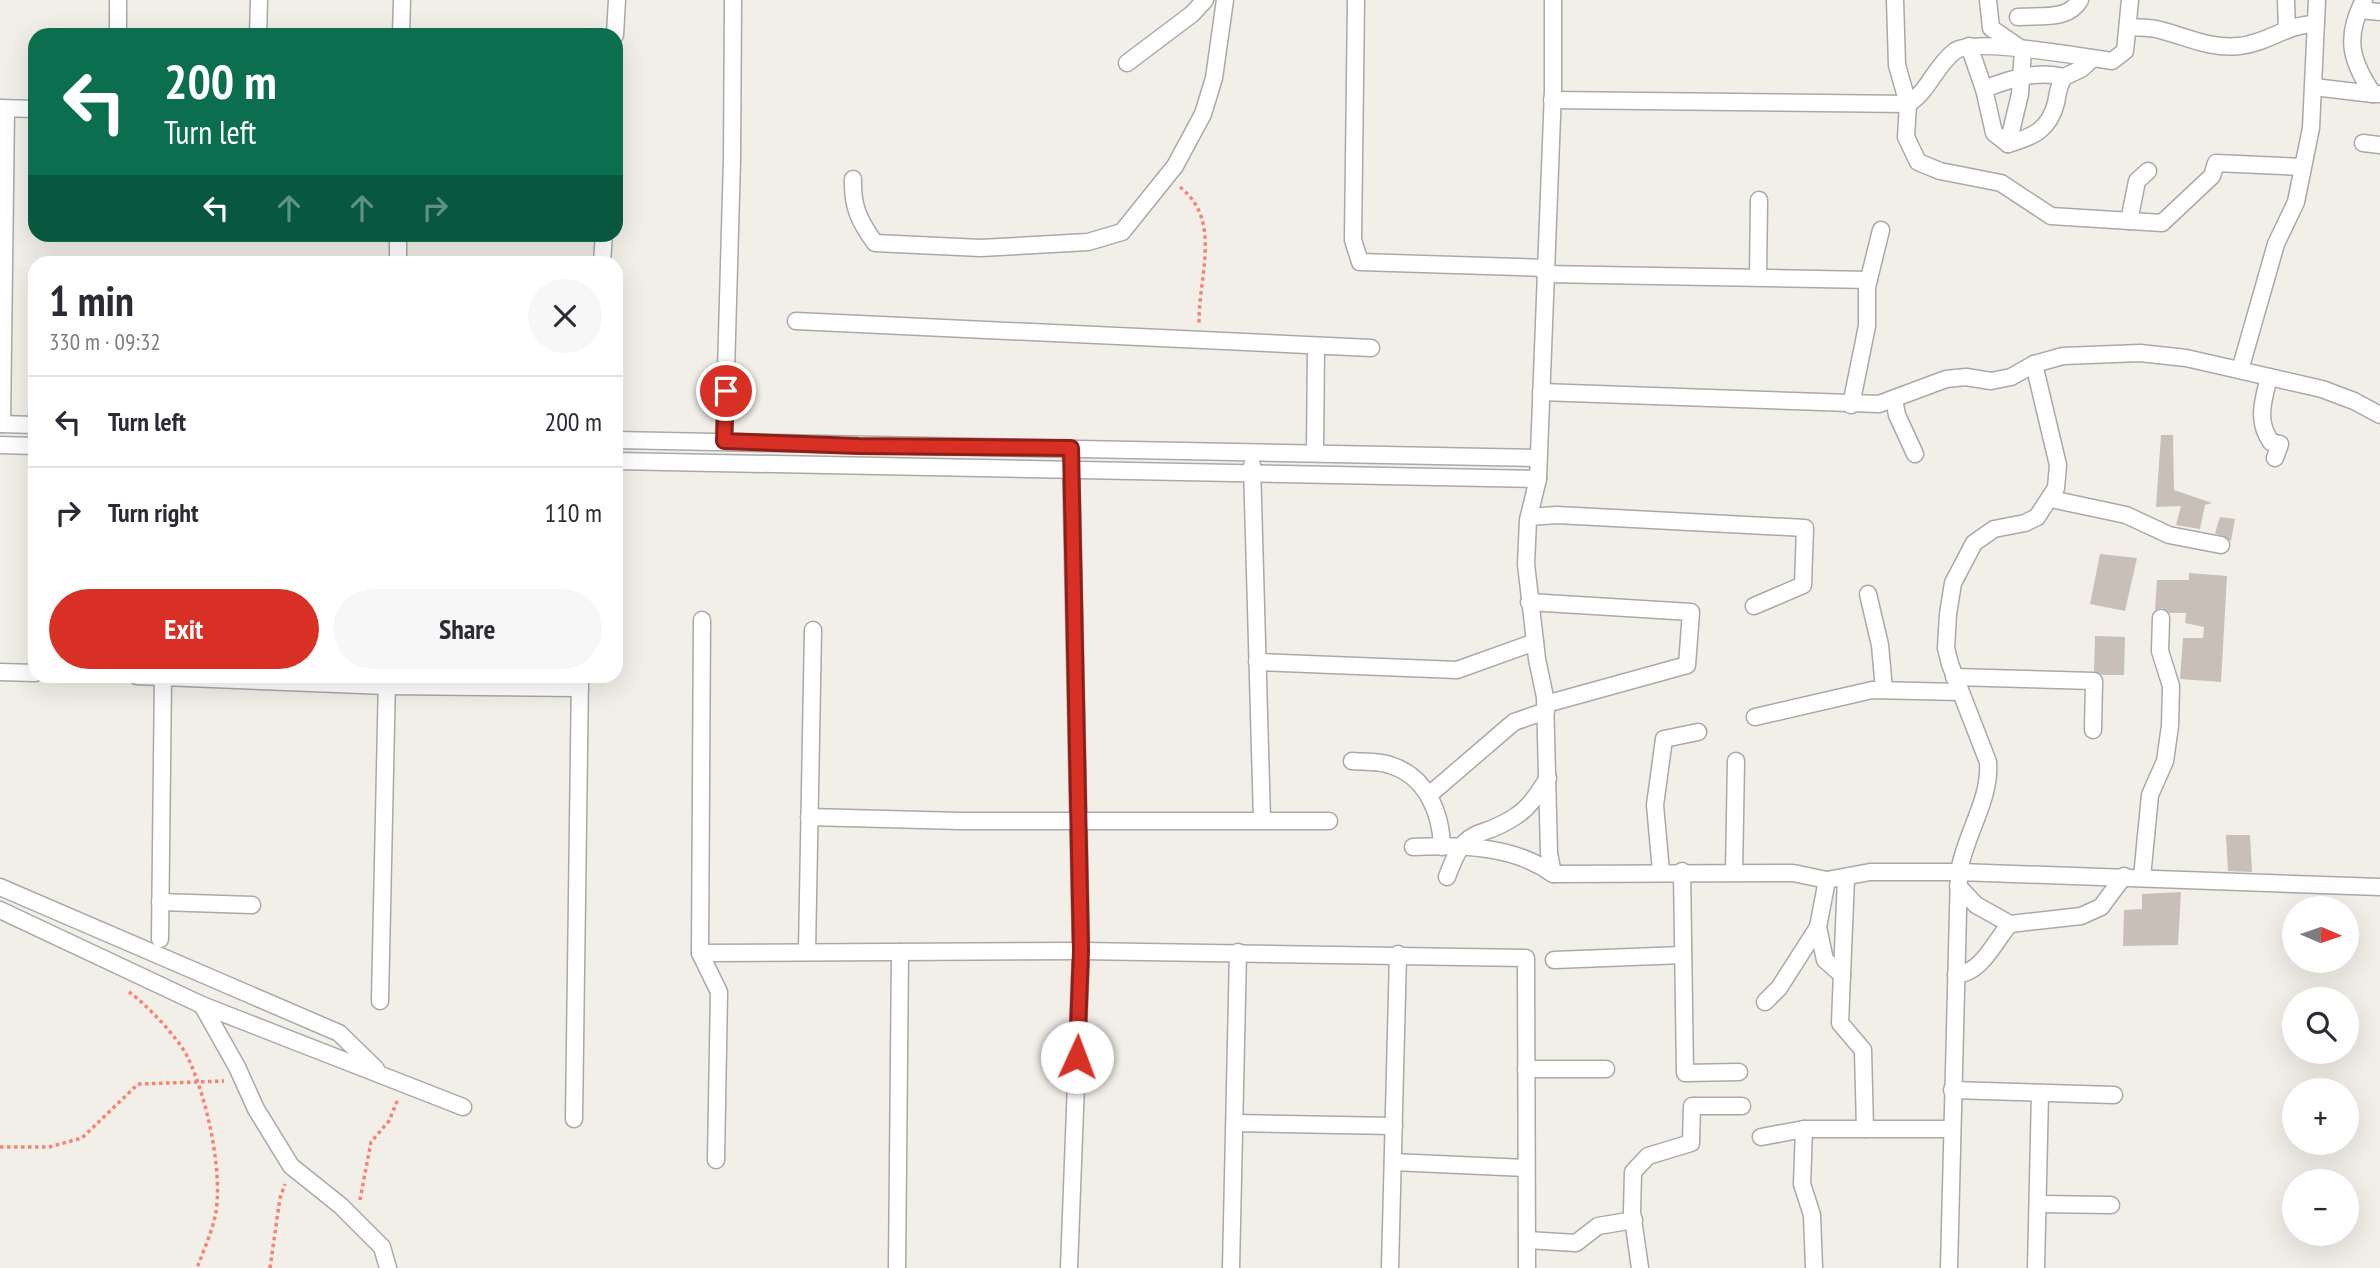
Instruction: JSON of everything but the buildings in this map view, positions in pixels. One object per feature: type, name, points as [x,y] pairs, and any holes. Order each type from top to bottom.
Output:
[{"type":"street","points":[[118,0],[118,28]]},
{"type":"street","points":[[258,28],[259,0]]},
{"type":"street","points":[[401,28],[402,0]]},
{"type":"street","points":[[615,28],[617,0]]},
{"type":"street","points":[[724,441],[732,160],[733,0]]},
{"type":"street","points":[[1127,63],[1192,14],[1205,0]]},
{"type":"street","points":[[853,179],[852,200],[859,221],[876,243],[981,248],[1088,242],[1122,232],[1167,176],[1187,146],[1203,114],[1214,78],[1225,0]]},
{"type":"street","points":[[1356,0],[1353,240],[1360,262],[1546,271],[1868,280]]},
{"type":"street","points":[[1553,0],[1552,100],[1538,479],[1529,517],[1526,564],[1546,708],[1549,853],[1553,874]]},
{"type":"street","points":[[1895,0],[1897,65],[1908,104],[1906,137],[1918,162],[1940,171],[2001,183],[2050,216],[2162,223],[2212,176],[2217,163],[2302,167]]},
{"type":"street","points":[[1988,0],[1991,28],[2023,50]]},
{"type":"street","points":[[2018,17],[2059,15],[2075,9],[2081,0]]},
{"type":"street","points":[[1552,100],[1908,104],[1921,96],[1956,50],[1969,46],[2112,61],[2125,51],[2130,0]]},
{"type":"street","points":[[2286,0],[2287,30]]},
{"type":"street","points":[[2240,370],[2272,255],[2296,202],[2311,128],[2317,0]]},
{"type":"street","points":[[2377,94],[2355,67],[2353,50],[2362,5],[2380,12]]},
{"type":"street","points":[[2128,27],[2159,29],[2202,45],[2240,46],[2272,38],[2296,24],[2316,24]]},
{"type":"street","points":[[1969,46],[1984,89],[1994,133],[2008,144]]},
{"type":"street","points":[[2008,144],[2021,76],[2023,50]]},
{"type":"street","points":[[2008,144],[2028,139],[2043,129],[2050,119],[2064,77],[2092,59]]},
{"type":"street","points":[[1984,89],[2021,76],[2048,73],[2064,77]]},
{"type":"street","points":[[2314,87],[2377,94]]},
{"type":"street","points":[[28,109],[3,108],[1,424],[28,425]]},
{"type":"street","points":[[2362,143],[2380,145]]},
{"type":"street","points":[[2129,221],[2137,181],[2148,171]]},
{"type":"street","points":[[1758,277],[1759,201]]},
{"type":"street","points":[[1851,405],[1868,319],[1868,280],[1881,230]]},
{"type":"street","points":[[796,321],[1371,348]]},
{"type":"street","points":[[1315,453],[1316,346]]},
{"type":"street","points":[[1541,392],[1878,404],[1946,379],[1966,377],[1991,381],[2011,377],[2034,364],[2063,356],[2140,353],[2186,358],[2322,389],[2380,415]]},
{"type":"street","points":[[1949,1268],[1958,879],[1962,850],[1988,788],[1989,777],[1987,762],[1957,685],[1946,634],[1953,583],[1964,559],[1982,536],[1994,528],[2025,523],[2037,517],[2056,488],[2057,465],[2034,364]]},
{"type":"street","points":[[2269,377],[2261,418],[2264,431],[2272,442],[2280,443],[2275,458]]},
{"type":"street","points":[[1894,399],[1896,415],[1914,454]]},
{"type":"street","points":[[623,440],[1538,458]]},
{"type":"street","points":[[0,445],[28,446]]},
{"type":"street","points":[[1069,1268],[1081,951],[1071,448]]},
{"type":"street","points":[[1252,452],[1262,820]]},
{"type":"street","points":[[623,461],[1538,479]]},
{"type":"street","points":[[2050,499],[2126,515],[2169,535],[2221,545]]},
{"type":"street","points":[[1529,517],[1557,515],[1805,528],[1803,586],[1754,606]]},
{"type":"street","points":[[1868,594],[1880,645],[1884,690]]},
{"type":"street","points":[[1429,795],[1514,722],[1546,708],[1687,665],[1691,612],[1530,602]]},
{"type":"street","points":[[2142,877],[2151,795],[2165,761],[2170,726],[2171,686],[2160,651],[2161,618]]},
{"type":"street","points":[[702,620],[700,953],[719,992],[716,1160]]},
{"type":"street","points":[[807,951],[813,630]]},
{"type":"street","points":[[1257,662],[1457,670],[1535,642]]},
{"type":"street","points":[[0,672],[28,673]]},
{"type":"street","points":[[1755,717],[1872,690],[2094,681],[2093,730]]},
{"type":"street","points":[[160,939],[163,683]]},
{"type":"street","points":[[380,1001],[387,683]]},
{"type":"street","points":[[574,1119],[580,683]]},
{"type":"street","points":[[1661,871],[1655,805],[1664,739],[1698,732]]},
{"type":"street","points":[[1352,761],[1390,765],[1409,775],[1429,795],[1450,847],[1447,877]]},
{"type":"street","points":[[1734,872],[1736,761]]},
{"type":"street","points":[[1450,847],[1517,816],[1534,800],[1548,778]]},
{"type":"street","points":[[809,817],[1077,822],[1329,821]]},
{"type":"street","points":[[1413,847],[1508,852],[1535,861],[1553,874],[1661,871],[1793,873],[1827,880],[1870,872],[1958,879],[2124,876],[2380,887]]},
{"type":"street","points":[[1682,871],[1685,1073],[1739,1072]]},
{"type":"street","points":[[1958,879],[1976,905],[2010,924],[2081,916],[2101,907],[2124,876]]},
{"type":"street","points":[[1846,878],[1840,1023],[1863,1050],[1865,1129]]},
{"type":"street","points":[[1765,1002],[1779,988],[1818,927],[1827,880]]},
{"type":"street","points":[[0,887],[339,1032],[381,1075]]},
{"type":"street","points":[[160,902],[252,905]]},
{"type":"street","points":[[0,910],[202,1005],[463,1107]]},
{"type":"street","points":[[1956,975],[1967,974],[1980,965],[1994,942],[2010,924]]},
{"type":"street","points":[[1818,927],[1825,960],[1842,975]]},
{"type":"street","points":[[700,953],[1081,951],[1526,958],[1527,1268]]},
{"type":"street","points":[[897,1268],[900,952]]},
{"type":"street","points":[[1231,1268],[1238,952]]},
{"type":"street","points":[[1390,1268],[1398,954]]},
{"type":"street","points":[[1554,960],[1683,955]]},
{"type":"street","points":[[202,1005],[256,1109],[291,1166],[383,1247],[388,1268]]},
{"type":"street","points":[[1526,1069],[1606,1069]]},
{"type":"street","points":[[1952,1090],[2114,1095]]},
{"type":"street","points":[[2036,1268],[2040,1093]]},
{"type":"street","points":[[1640,1268],[1633,1220],[1633,1172],[1648,1156],[1691,1143],[1692,1106],[1742,1106]]},
{"type":"street","points":[[1236,1123],[1394,1126]]},
{"type":"street","points":[[1761,1137],[1804,1129],[1951,1129]]},
{"type":"street","points":[[1804,1129],[1802,1184],[1812,1215],[1815,1268]]},
{"type":"street","points":[[1782,1133],[1803,1158]]},
{"type":"street","points":[[1393,1162],[1526,1168]]},
{"type":"street","points":[[2039,1204],[2111,1205]]},
{"type":"street","points":[[1527,1240],[1576,1243],[1598,1226],[1633,1220]]},
{"type":"path","points":[[1167,176],[1201,211],[1207,237],[1200,284],[1200,340]]},
{"type":"path","points":[[122,988],[152,1013],[189,1058],[197,1082],[217,1185],[215,1217],[197,1268]]},
{"type":"path","points":[[0,1147],[49,1147],[82,1138],[138,1084],[243,1080]]},
{"type":"path","points":[[356,1221],[370,1142],[389,1121],[404,1084]]},
{"type":"path","points":[[270,1268],[280,1198],[291,1166]]},
{"type":"route","points":[[726,391],[724,441],[859,446],[1071,448],[1081,951],[1077,1057]]}]
